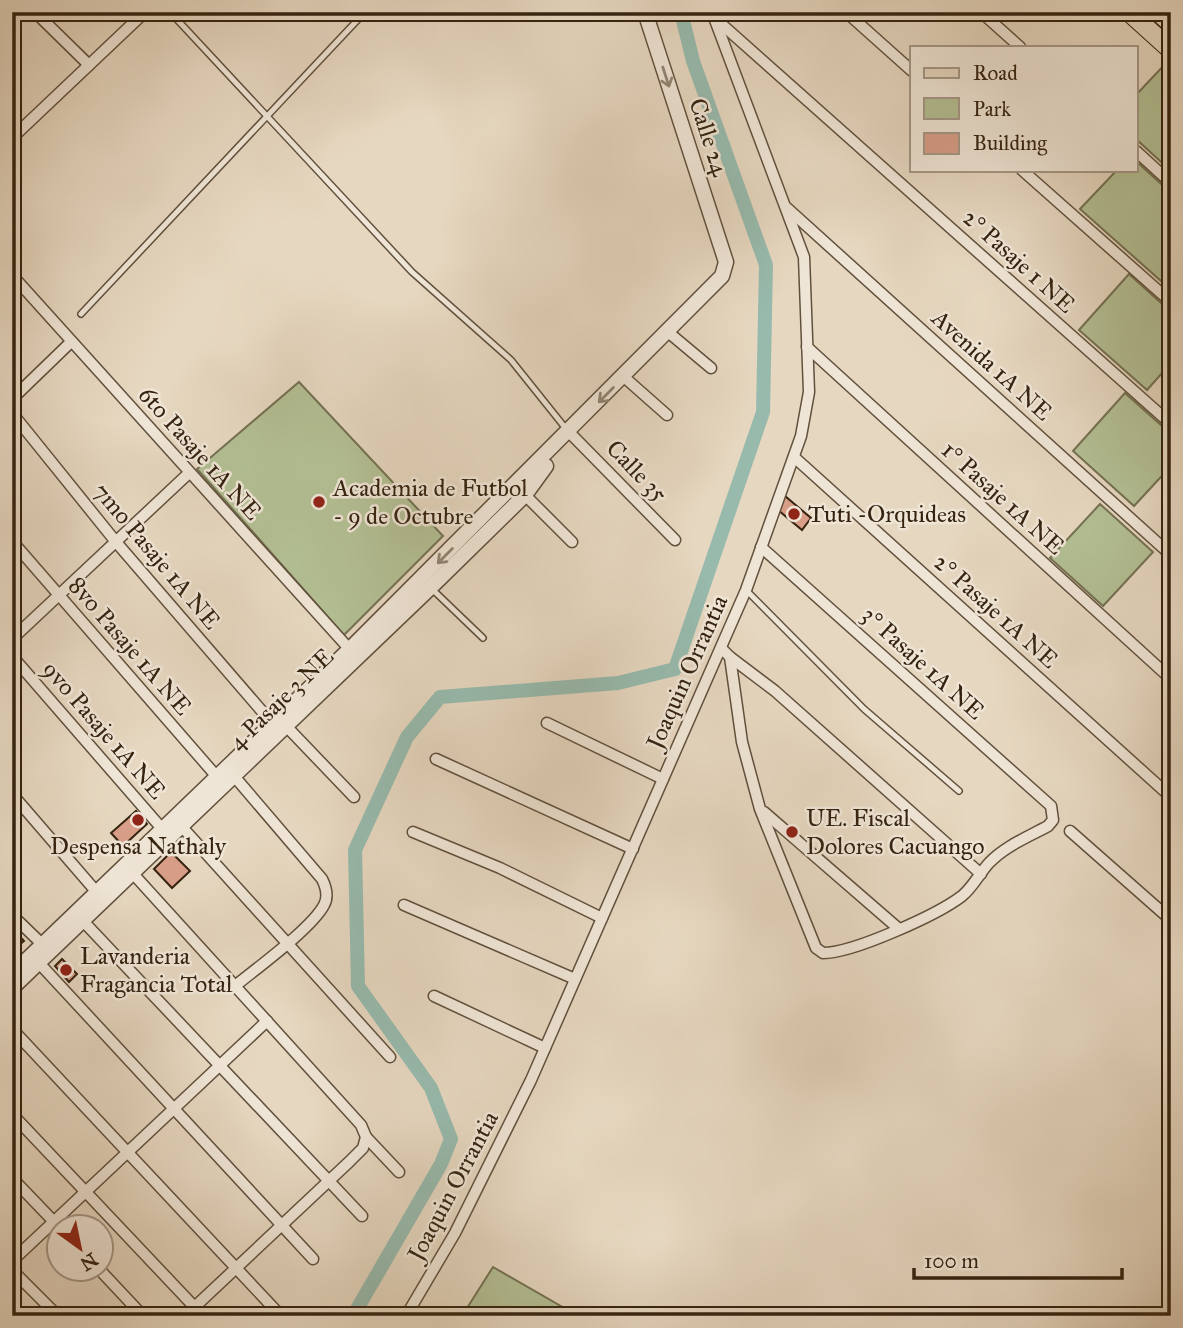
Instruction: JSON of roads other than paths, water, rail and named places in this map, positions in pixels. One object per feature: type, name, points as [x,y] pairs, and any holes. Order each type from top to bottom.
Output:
[{"type":"highway","points":[[1159,12],[1171,23]]},
{"type":"main road","points":[[1129,12],[1171,50]]},
{"type":"street","points":[[35,12],[89,65]]},
{"type":"street","points":[[12,138],[145,12]]},
{"type":"street","name":"Calle 24","points":[[645,12],[726,262],[722,276]]},
{"type":"street","points":[[846,12],[910,69]]},
{"type":"street","points":[[981,12],[1019,46]]},
{"type":"street","name":"Joaquin Orrantia","points":[[407,1316],[486,1173],[545,1048],[663,779],[725,652],[801,436],[809,392],[804,257],[713,15]]},
{"type":"street","name":"2° Pasaje 1 NE","points":[[713,15],[1171,424]]},
{"type":"street","points":[[1138,153],[1171,183]]},
{"type":"street","points":[[1025,172],[1171,302]]},
{"type":"street","name":"Avenida 1A NE","points":[[785,206],[1171,555]]},
{"type":"street","name":"6to Pasaje 1A NE","points":[[12,275],[354,654]]},
{"type":"street","name":"4 Pasaje 3 NE","points":[[354,654],[722,276]]},
{"type":"street","points":[[668,332],[711,368]]},
{"type":"street","points":[[12,399],[71,342]]},
{"type":"street","name":"1° Pasaje 1A NE","points":[[807,347],[1171,679]]},
{"type":"street","points":[[624,377],[667,415]]},
{"type":"street","name":"7mo Pasaje 1A NE","points":[[12,413],[116,542],[279,725],[354,797]]},
{"type":"street","name":"4 Pasaje 3 NE","points":[[130,870],[163,831],[218,778],[430,588],[525,495],[569,432]]},
{"type":"street","name":"Calle 35","points":[[569,432],[675,540]]},
{"type":"street","name":"2° Pasaje 1A NE","points":[[794,457],[1171,797]]},
{"type":"street","points":[[12,639],[189,473]]},
{"type":"street","points":[[525,495],[572,542]]},
{"type":"street","name":"8vo Pasaje 1A NE","points":[[12,541],[218,778]]},
{"type":"street","name":"3° Pasaje 1A NE","points":[[761,547],[1051,806],[1054,813],[1048,826],[999,854],[981,874]]},
{"type":"street","points":[[725,652],[775,691],[981,874],[972,887],[954,901],[900,929],[832,953],[823,953],[816,948],[760,809],[742,742],[725,652]]},
{"type":"street","name":"9vo Pasaje 1A NE","points":[[12,656],[163,831]]},
{"type":"street","points":[[547,723],[663,779]]},
{"type":"street","name":"4 Pasaje 3 NE","points":[[12,974],[130,870],[183,828],[279,725]]},
{"type":"street","points":[[436,759],[633,849]]},
{"type":"street","points":[[234,776],[321,879],[327,890],[325,904],[288,942],[235,986]]},
{"type":"street","points":[[12,794],[101,897]]},
{"type":"street","points":[[760,809],[900,929]]},
{"type":"street","points":[[183,828],[390,1057]]},
{"type":"street","points":[[1070,831],[1171,920]]},
{"type":"street","points":[[413,832],[500,868],[602,918]]},
{"type":"street","points":[[130,870],[361,1125],[366,1137],[399,1172]]},
{"type":"street","name":"4 Pasaje 3 NE","points":[[12,988],[83,921],[101,897]]},
{"type":"street","points":[[404,905],[575,979]]},
{"type":"street","points":[[12,915],[43,945]]},
{"type":"street","points":[[83,921],[362,1216]]},
{"type":"street","points":[[39,963],[313,1259]]},
{"type":"street","points":[[433,996],[545,1048]]},
{"type":"street","points":[[68,1212],[86,1192],[267,1021]]},
{"type":"street","points":[[12,1029],[281,1316]]},
{"type":"street","points":[[12,1114],[203,1316]]},
{"type":"street","points":[[185,1316],[363,1148],[366,1137]]},
{"type":"street","points":[[12,1178],[46,1214]]},
{"type":"street","points":[[12,1261],[46,1234]]},
{"type":"street","points":[[12,1269],[58,1316]]},
{"type":"street","points":[[110,1282],[143,1316]]},
{"type":"lane","points":[[170,12],[411,272],[511,360],[569,432]]},
{"type":"lane","points":[[81,314],[365,12]]},
{"type":"lane","points":[[430,588],[483,638]]},
{"type":"lane","points":[[746,590],[864,709],[921,761],[959,790]]},
{"type":"waterway","points":[[353,1316],[441,1164],[451,1139],[431,1088],[358,986],[355,850],[407,737],[440,697],[618,683],[675,669],[763,412],[766,265],[693,61],[681,12]]},
{"type":"place","name":"Academia de Futbol - 9 de Octubre","points":[[319,502]]},
{"type":"place","name":"Tuti -Orquideas","points":[[794,514]]},
{"type":"place","name":"Despensa Nathaly","points":[[138,820]]},
{"type":"place","name":"UE. Fiscal Dolores Cacuango","points":[[792,832]]},
{"type":"place","name":"Lavanderia Fragancia Total","points":[[66,970]]}]
